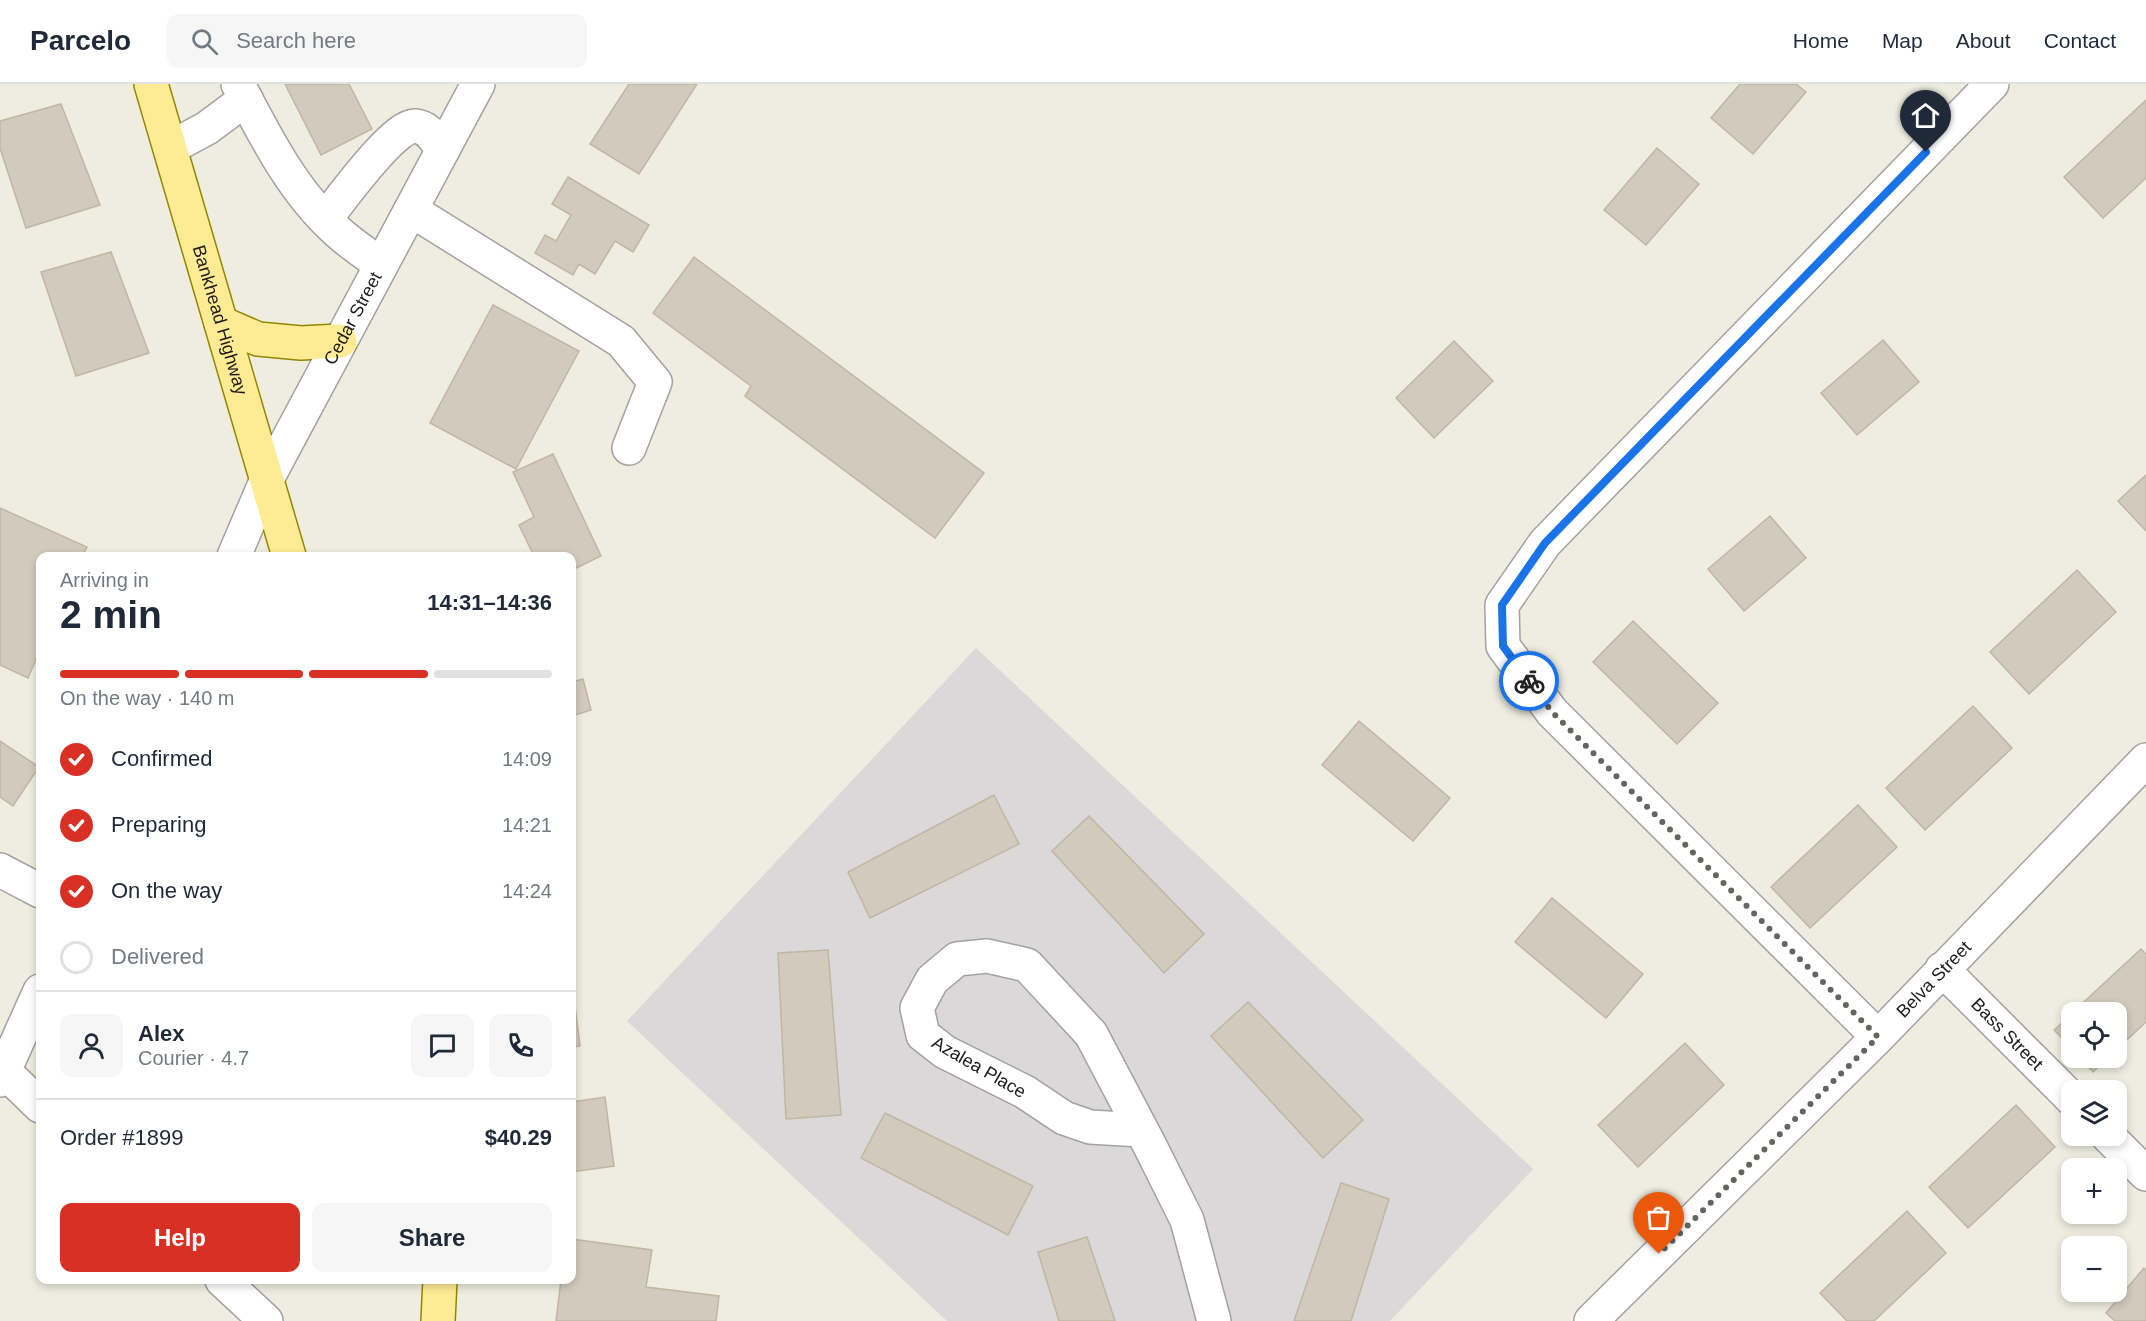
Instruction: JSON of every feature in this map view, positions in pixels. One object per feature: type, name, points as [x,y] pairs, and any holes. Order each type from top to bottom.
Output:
[{"type":"main road","name":"Bankhead Highway","points":[[151,84],[288,552]]},
{"type":"main road","points":[[221,323],[258,339],[301,343],[340,341]]},
{"type":"main road","points":[[438,1321],[440,1284]]},
{"type":"street","name":"Cedar Street","points":[[236,552],[267,479],[478,84]]},
{"type":"street","points":[[1878,1037],[1552,712],[1503,646],[1502,605],[1545,543],[1992,84]]},
{"type":"street","points":[[170,148],[207,128],[242,92],[275,155],[325,219],[381,265]]},
{"type":"street","points":[[325,219],[386,144],[401,130],[414,126],[429,131],[443,149]]},
{"type":"street","points":[[411,210],[621,341],[655,382],[629,448]]},
{"type":"street","name":"Belva Street","points":[[1591,1321],[1878,1037],[2146,760]]},
{"type":"street","points":[[0,870],[36,889]]},
{"type":"street","name":"Azalea Place","points":[[1141,1130],[1089,1127],[1064,1118],[1025,1092],[945,1052],[923,1035],[917,1008],[932,980],[957,959],[987,956],[1027,965],[1091,1034],[1141,1130],[1187,1221],[1214,1321]]},
{"type":"street","name":"Bass Street","points":[[1942,969],[2061,1088]]},
{"type":"street","points":[[36,1000],[2,1075],[36,1103]]},
{"type":"street","points":[[2118,1146],[2146,1174]]},
{"type":"street","points":[[226,1284],[266,1321]]},
{"type":"shaded area","points":[[976,648],[1533,1169],[1390,1321],[947,1321],[627,1021]]},
{"type":"building","points":[[285,84],[349,84],[372,129],[321,155]]},
{"type":"building","points":[[629,84],[697,84],[639,174],[590,144]]},
{"type":"building","points":[[1740,84],[1796,84],[1806,92],[1753,154],[1711,118]]},
{"type":"building","points":[[2146,100],[2146,178],[2103,218],[2064,177]]},
{"type":"building","points":[[61,104],[100,205],[26,228],[0,148],[0,121]]},
{"type":"building","points":[[1657,148],[1699,184],[1646,245],[1604,210]]},
{"type":"building","points":[[568,177],[649,225],[633,252],[615,241],[595,274],[579,264],[573,275],[535,253],[545,235],[556,241],[571,215],[552,204]]},
{"type":"building","points":[[111,252],[149,353],[76,376],[41,272]]},
{"type":"building","points":[[694,257],[984,473],[935,538],[745,396],[751,386],[653,313]]},
{"type":"building","points":[[493,305],[579,351],[516,469],[430,423]]},
{"type":"building","points":[[1883,340],[1919,382],[1857,435],[1821,393]]},
{"type":"building","points":[[1454,341],[1493,381],[1434,438],[1396,398]]},
{"type":"building","points":[[553,454],[601,556],[576,568],[576,552],[532,552],[519,525],[534,517],[513,472]]},
{"type":"building","points":[[2146,475],[2146,531],[2118,501]]},
{"type":"building","points":[[0,508],[87,547],[84,552],[36,552],[36,659],[28,678],[0,665]]},
{"type":"building","points":[[1770,516],[1806,558],[1744,611],[1708,569]]},
{"type":"building","points":[[2077,570],[2116,612],[2029,694],[1990,652]]},
{"type":"building","points":[[1633,621],[1718,703],[1677,744],[1593,662]]},
{"type":"building","points":[[583,679],[591,710],[576,715],[576,681]]},
{"type":"building","points":[[1973,706],[2012,748],[1925,830],[1886,788]]},
{"type":"building","points":[[1359,721],[1450,798],[1413,841],[1322,765]]},
{"type":"building","points":[[0,741],[36,765],[36,772],[13,806],[0,797]]},
{"type":"building","points":[[994,795],[1019,844],[870,918],[848,872]]},
{"type":"building","points":[[1858,805],[1897,847],[1810,928],[1771,887]]},
{"type":"building","points":[[1089,816],[1204,934],[1164,973],[1052,851]]},
{"type":"building","points":[[1552,898],[1643,974],[1606,1018],[1515,942]]},
{"type":"building","points":[[2141,949],[2146,954],[2146,1022],[2127,1040],[2127,1002],[2084,1002]]},
{"type":"building","points":[[828,950],[841,1115],[786,1119],[778,953]]},
{"type":"building","points":[[1248,1002],[1363,1120],[1323,1158],[1211,1036]]},
{"type":"building","points":[[576,1014],[580,1046],[576,1046]]},
{"type":"building","points":[[2061,1024],[2061,1037],[2054,1030]]},
{"type":"building","points":[[1685,1043],[1724,1085],[1638,1167],[1598,1125]]},
{"type":"building","points":[[605,1097],[614,1166],[576,1171],[576,1101]]},
{"type":"building","points":[[2016,1105],[2055,1147],[1968,1228],[1929,1187]]},
{"type":"building","points":[[885,1113],[1033,1186],[1008,1235],[861,1158]]},
{"type":"building","points":[[1341,1183],[1389,1199],[1351,1321],[1294,1321]]},
{"type":"building","points":[[1907,1211],[1946,1253],[1874,1321],[1847,1321],[1820,1293]]},
{"type":"building","points":[[1087,1237],[1115,1321],[1059,1321],[1038,1252]]},
{"type":"building","points":[[576,1240],[652,1250],[646,1287],[719,1296],[716,1321],[556,1321],[561,1284],[576,1284]]},
{"type":"building","points":[[2144,1268],[2146,1270],[2146,1321],[2115,1321],[2106,1313],[2115,1302],[2127,1302],[2127,1288]]},
{"type":"way so far","points":[[1529,681],[1552,712],[1878,1037],[1659,1254]]},
{"type":"route","points":[[1529,681],[1503,646],[1502,605],[1545,543],[1926,152]]}]
